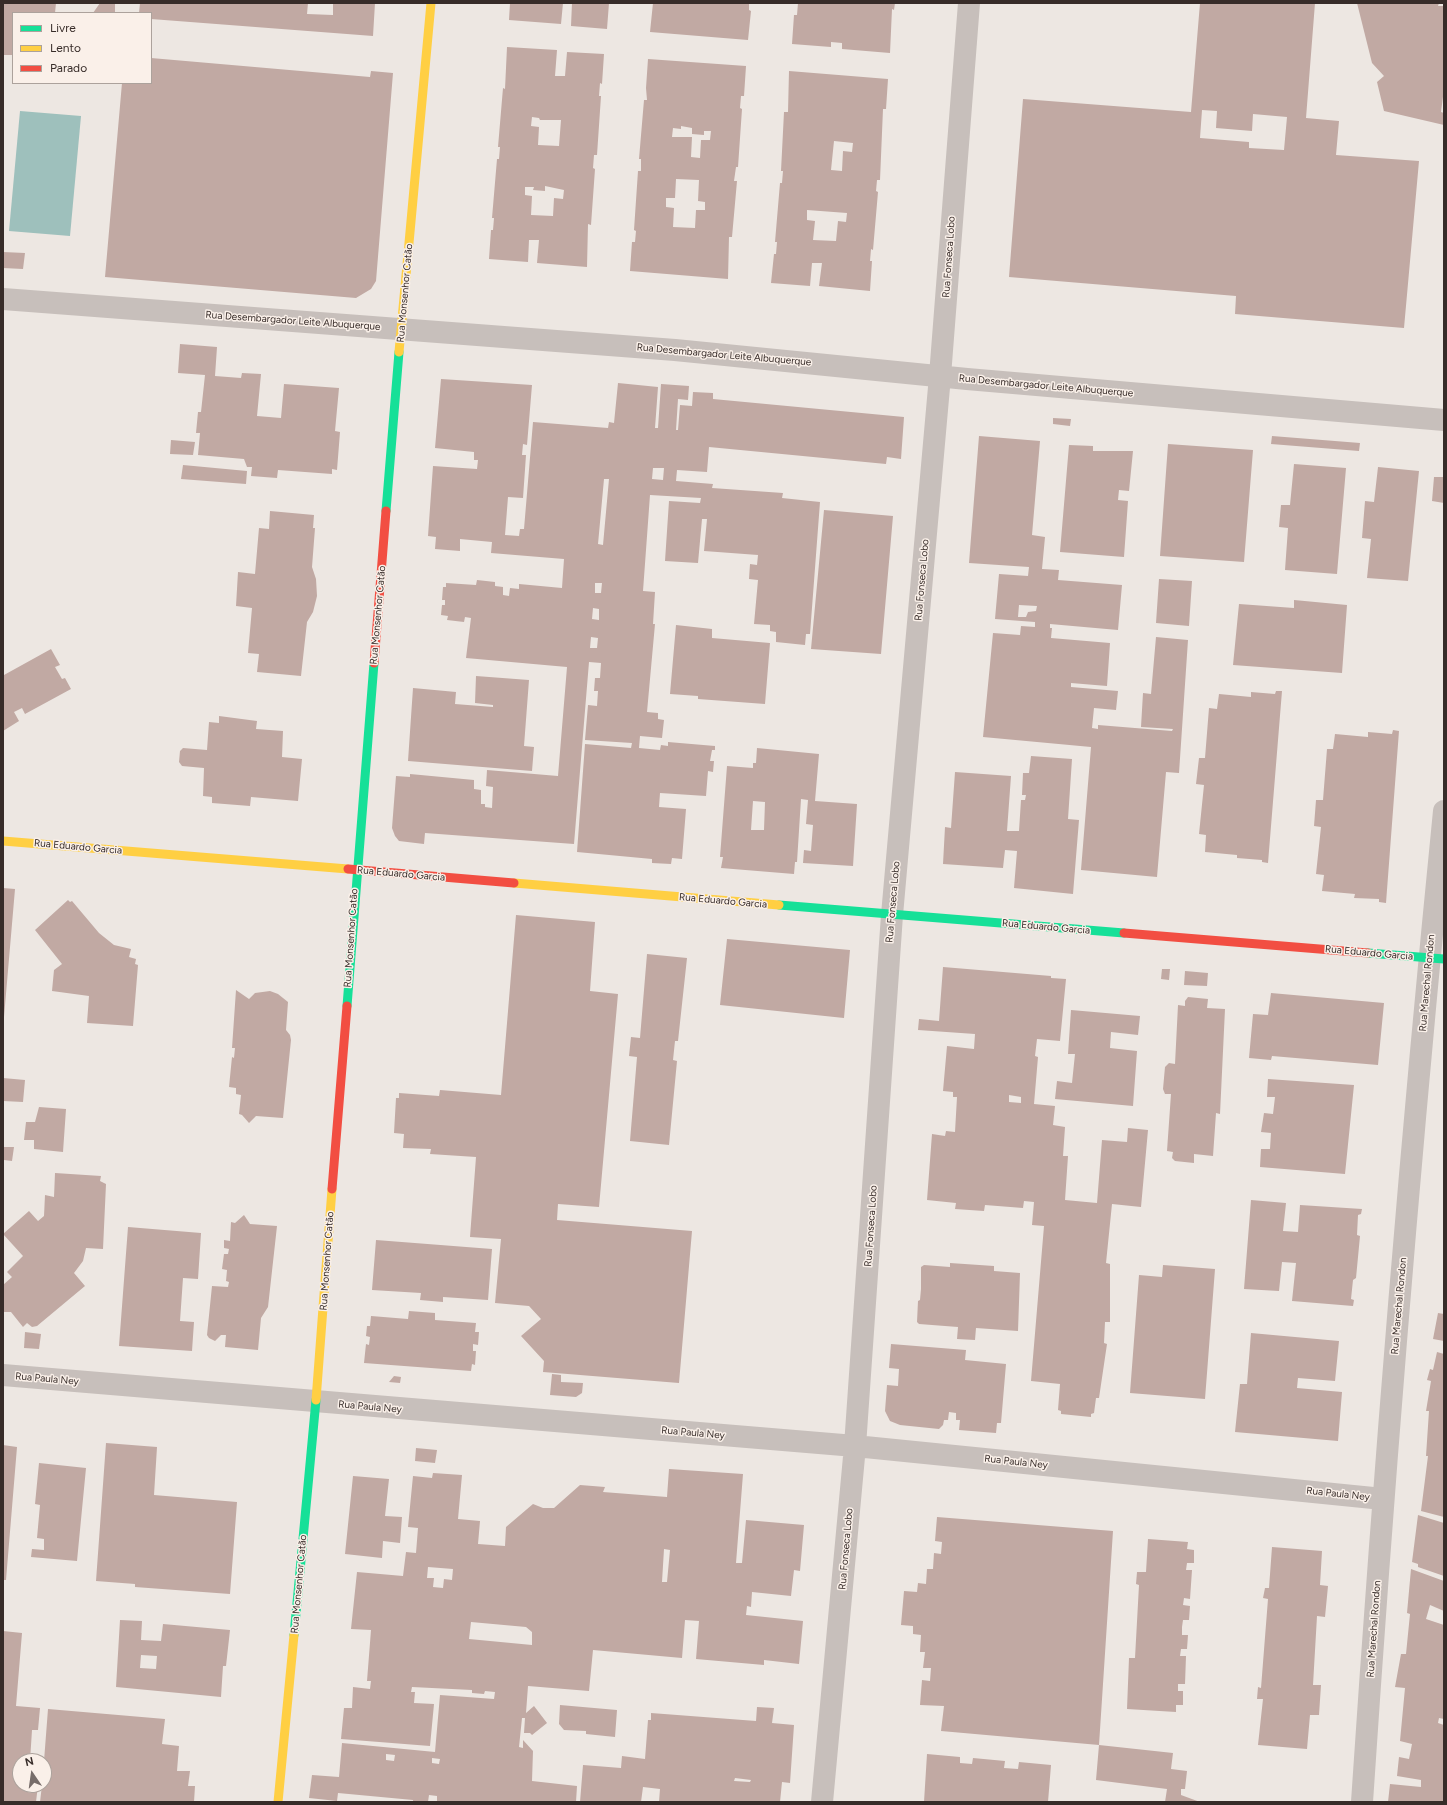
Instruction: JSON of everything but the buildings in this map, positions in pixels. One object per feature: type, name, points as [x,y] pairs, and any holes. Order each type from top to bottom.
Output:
[{"type":"street","name":"Rua Monsenhor Catão","points":[[278,1802],[316,1403],[401,329],[431,3]]},
{"type":"street","name":"Rua Fonseca Lobo","points":[[822,1802],[855,1446],[892,915],[940,376],[969,3]]},
{"type":"street","name":"Rua Desembargador Leite Albuquerque","points":[[3,299],[675,350],[940,376],[1444,420]]},
{"type":"street","name":"Rua Marechal Rondon","points":[[1362,1802],[1383,1499],[1437,958],[1444,811]]},
{"type":"street","name":"Rua Eduardo Garcia","points":[[3,841],[892,915],[1437,958]]},
{"type":"street","name":"Rua Paula Ney","points":[[3,1375],[316,1403],[855,1446],[1383,1499]]},
{"type":"water","points":[[20,111],[81,116],[70,236],[9,231]]},
{"type":"traffic: fast","points":[[386,511],[399,352]]},
{"type":"traffic: fast","points":[[347,1006],[374,663]]},
{"type":"traffic: fast","points":[[779,905],[1124,933]]},
{"type":"traffic: fast","points":[[1368,953],[1444,959]]},
{"type":"traffic: fast","points":[[294,1635],[316,1400]]},
{"type":"traffic: slow","points":[[399,352],[431,3]]},
{"type":"traffic: slow","points":[[3,841],[348,869]]},
{"type":"traffic: slow","points":[[514,883],[779,905]]},
{"type":"traffic: slow","points":[[316,1400],[332,1189]]},
{"type":"traffic: slow","points":[[278,1802],[294,1635]]},
{"type":"traffic: jam","points":[[374,663],[386,511]]},
{"type":"traffic: jam","points":[[348,869],[514,883]]},
{"type":"traffic: jam","points":[[1124,933],[1368,953]]},
{"type":"traffic: jam","points":[[332,1189],[347,1006]]}]
